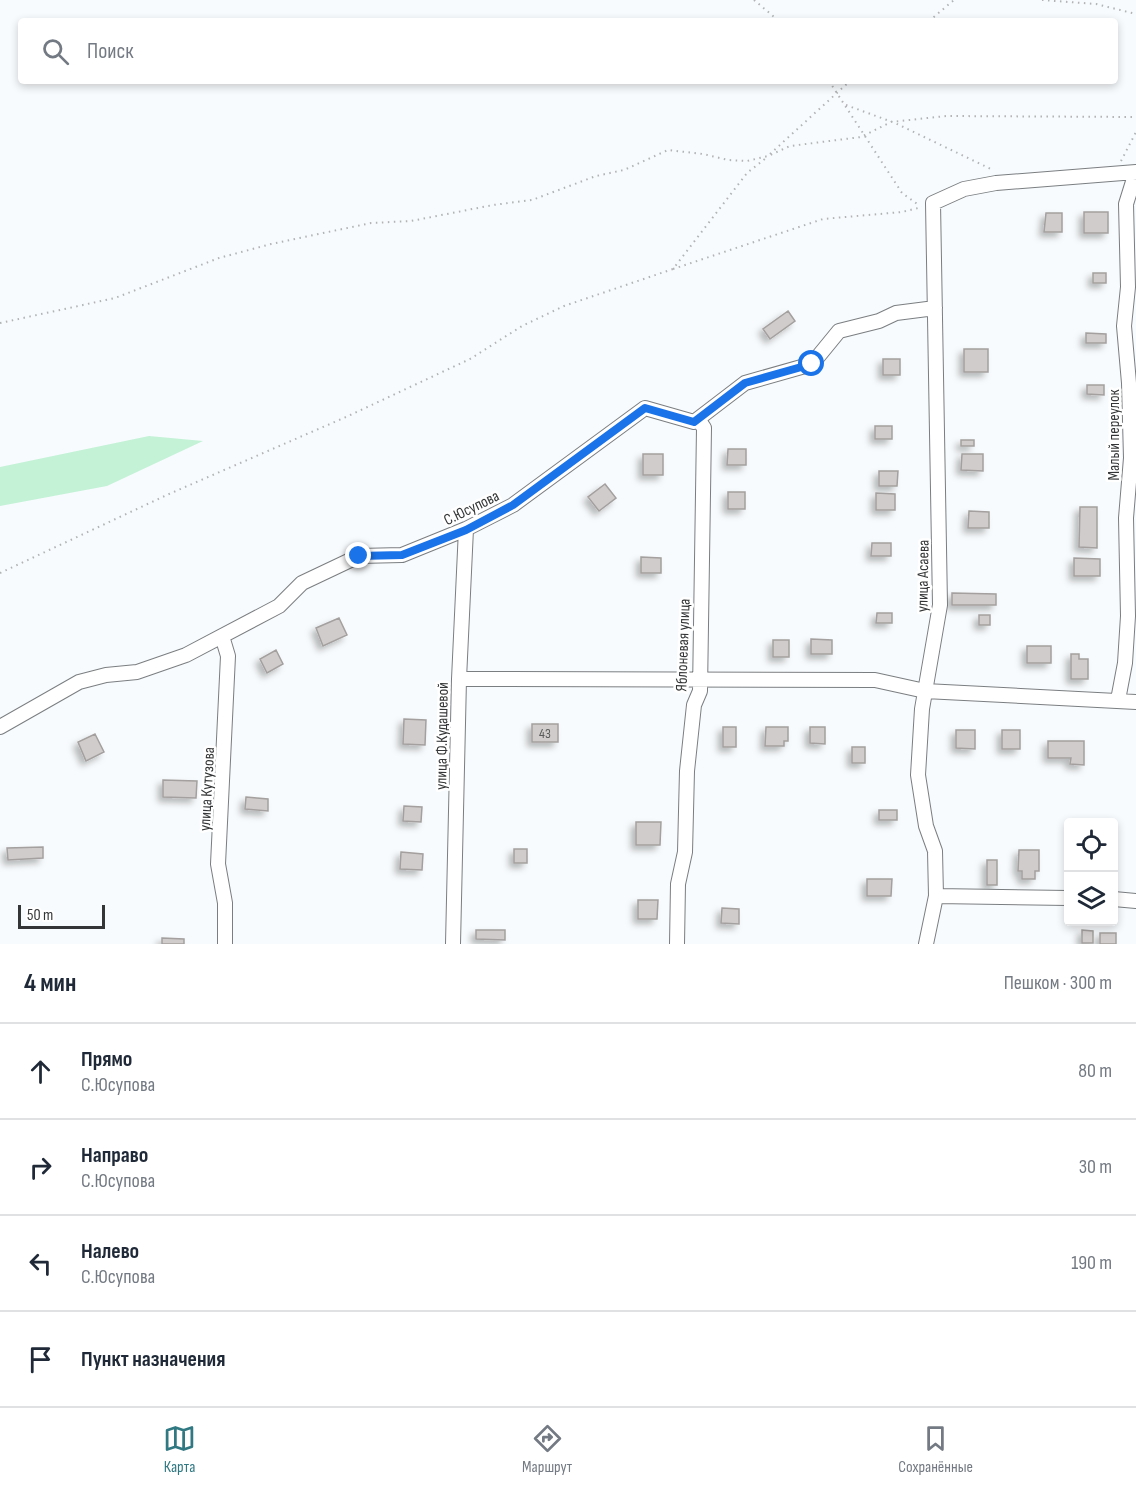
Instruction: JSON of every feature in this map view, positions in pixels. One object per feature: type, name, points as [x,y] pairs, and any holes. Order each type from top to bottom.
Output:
[{"type":"street","points":[[1018,180],[1136,172]]},
{"type":"street","name":"Малый переулок","points":[[1118,700],[1125,663],[1128,616],[1126,518],[1131,458],[1130,383],[1124,326],[1128,287],[1126,204],[1136,172]]},
{"type":"street","name":"улица Асаева","points":[[926,944],[936,896],[935,851],[926,826],[918,775],[925,690],[940,605],[933,203],[964,189],[1018,180]]},
{"type":"street","points":[[698,419],[745,383],[812,364],[839,332],[879,321],[896,313],[935,308]]},
{"type":"street","name":"С.Юсупова","points":[[0,727],[79,682],[106,675],[137,672],[186,656],[279,606],[302,584],[359,556],[402,555],[466,530],[513,505],[645,408],[694,422],[698,419]]},
{"type":"street","name":"Яблоневая улица","points":[[677,944],[678,884],[685,852],[687,771],[694,705],[700,691],[704,428],[698,419]]},
{"type":"street","name":"улица Ф.Кудашевой","points":[[453,944],[459,679],[466,530]]},
{"type":"street","name":"улица Кутузова","points":[[222,636],[228,656],[218,864],[225,903],[225,944]]},
{"type":"street","points":[[459,679],[875,680],[925,690],[1136,702]]},
{"type":"street","points":[[936,896],[1064,898]]},
{"type":"street","points":[[1118,899],[1136,901]]},
{"type":"path","points":[[754,0],[775,18]]},
{"type":"path","points":[[933,18],[954,0]]},
{"type":"path","points":[[1042,0],[1096,4],[1136,14]]},
{"type":"path","points":[[0,573],[169,494],[346,417],[470,359],[522,326],[564,306],[823,219],[902,212],[922,207],[902,194],[831,84]]},
{"type":"path","points":[[673,269],[747,173],[847,84]]},
{"type":"path","points":[[846,105],[891,122],[981,166],[1018,180]]},
{"type":"path","points":[[0,323],[115,298],[176,273],[271,244],[370,223],[411,221],[532,200],[596,176],[624,170],[668,150],[747,161],[768,156],[790,146],[865,134],[891,122],[946,116],[1136,117]]},
{"type":"path","points":[[1119,173],[1121,156],[1136,132]]},
{"type":"green space","points":[[149,436],[203,441],[107,486],[0,506],[0,467]]},
{"type":"building","points":[[1084,212],[1108,212],[1108,233],[1084,233]]},
{"type":"building","points":[[1046,213],[1062,213],[1062,232],[1044,232]]},
{"type":"building","points":[[1093,273],[1106,273],[1106,283],[1093,283]]},
{"type":"building","points":[[788,311],[795,321],[770,339],[763,329]]},
{"type":"building","points":[[1086,333],[1106,334],[1106,343],[1086,343]]},
{"type":"building","points":[[964,349],[988,349],[988,372],[964,372]]},
{"type":"building","points":[[883,359],[900,359],[900,375],[883,375]]},
{"type":"building","points":[[1087,385],[1104,385],[1104,395],[1087,394]]},
{"type":"building","points":[[875,426],[892,426],[892,439],[875,439]]},
{"type":"building","points":[[961,440],[974,440],[974,446],[961,446]]},
{"type":"building","points":[[728,449],[746,449],[746,465],[727,465]]},
{"type":"building","points":[[643,454],[663,454],[663,475],[643,475]]},
{"type":"building","points":[[962,454],[983,454],[983,471],[961,470]]},
{"type":"building","points":[[879,471],[898,471],[897,486],[879,486]]},
{"type":"building","points":[[605,484],[616,498],[599,511],[588,497]]},
{"type":"building","points":[[728,492],[745,492],[745,509],[728,509]]},
{"type":"building","points":[[876,493],[895,494],[895,510],[876,510]]},
{"type":"building","points":[[1080,507],[1097,507],[1097,548],[1079,547]]},
{"type":"building","points":[[969,511],[989,512],[989,528],[968,528]]},
{"type":"building","points":[[872,543],[891,543],[891,556],[871,556]]},
{"type":"building","points":[[641,557],[661,558],[661,573],[641,573]]},
{"type":"building","points":[[1074,558],[1100,559],[1100,576],[1074,576]]},
{"type":"building","points":[[952,593],[996,594],[996,605],[952,605]]},
{"type":"building","points":[[877,613],[892,613],[892,623],[876,623]]},
{"type":"building","points":[[979,615],[990,615],[990,625],[979,625]]},
{"type":"building","points":[[339,618],[347,635],[323,646],[316,628]]},
{"type":"building","points":[[811,639],[832,640],[832,654],[811,654]]},
{"type":"building","points":[[773,640],[789,640],[789,657],[773,657]]},
{"type":"building","points":[[1027,646],[1051,646],[1051,663],[1027,663]]},
{"type":"building","points":[[276,650],[283,664],[267,673],[260,659]]},
{"type":"building","points":[[1071,654],[1079,654],[1079,659],[1088,659],[1088,679],[1071,679]]},
{"type":"building","points":[[404,719],[426,720],[425,745],[403,744]]},
{"type":"building","points":[[532,724],[558,724],[558,742],[532,742]]},
{"type":"building","points":[[723,727],[736,727],[736,747],[723,747]]},
{"type":"building","points":[[766,727],[788,727],[788,741],[784,741],[784,746],[765,746]]},
{"type":"building","points":[[810,727],[825,727],[825,744],[810,743]]},
{"type":"building","points":[[956,730],[975,730],[975,749],[956,748]]},
{"type":"building","points":[[1002,730],[1020,730],[1020,749],[1002,749]]},
{"type":"building","points":[[95,734],[104,752],[86,761],[78,742]]},
{"type":"building","points":[[1048,741],[1084,741],[1084,765],[1070,764],[1071,758],[1048,758]]},
{"type":"building","points":[[852,747],[865,747],[865,763],[852,763]]},
{"type":"building","points":[[163,780],[197,781],[196,798],[163,797]]},
{"type":"building","points":[[246,797],[268,799],[268,811],[245,809]]},
{"type":"building","points":[[404,806],[422,807],[421,822],[403,821]]},
{"type":"building","points":[[879,810],[897,810],[897,820],[879,820]]},
{"type":"building","points":[[636,822],[661,822],[660,845],[636,845]]},
{"type":"building","points":[[43,847],[43,858],[8,860],[7,848]]},
{"type":"building","points":[[514,849],[527,849],[527,863],[514,863]]},
{"type":"building","points":[[1019,850],[1039,850],[1039,871],[1035,871],[1035,879],[1022,879],[1022,871],[1018,871]]},
{"type":"building","points":[[401,852],[423,854],[422,870],[400,869]]},
{"type":"building","points":[[987,860],[997,860],[997,885],[987,885]]},
{"type":"building","points":[[867,879],[892,879],[891,896],[867,896]]},
{"type":"building","points":[[638,900],[658,900],[657,919],[638,919]]},
{"type":"building","points":[[722,908],[739,909],[739,924],[721,923]]},
{"type":"building","points":[[476,930],[505,930],[505,940],[476,939]]},
{"type":"building","points":[[1082,930],[1093,931],[1093,943],[1082,943]]},
{"type":"building","points":[[1100,933],[1116,933],[1116,944],[1100,944]]},
{"type":"building","points":[[162,938],[184,939],[184,944],[162,944]]},
{"type":"route","points":[[359,556],[402,555],[466,530],[513,505],[645,408],[694,422],[745,383],[812,364]]}]
